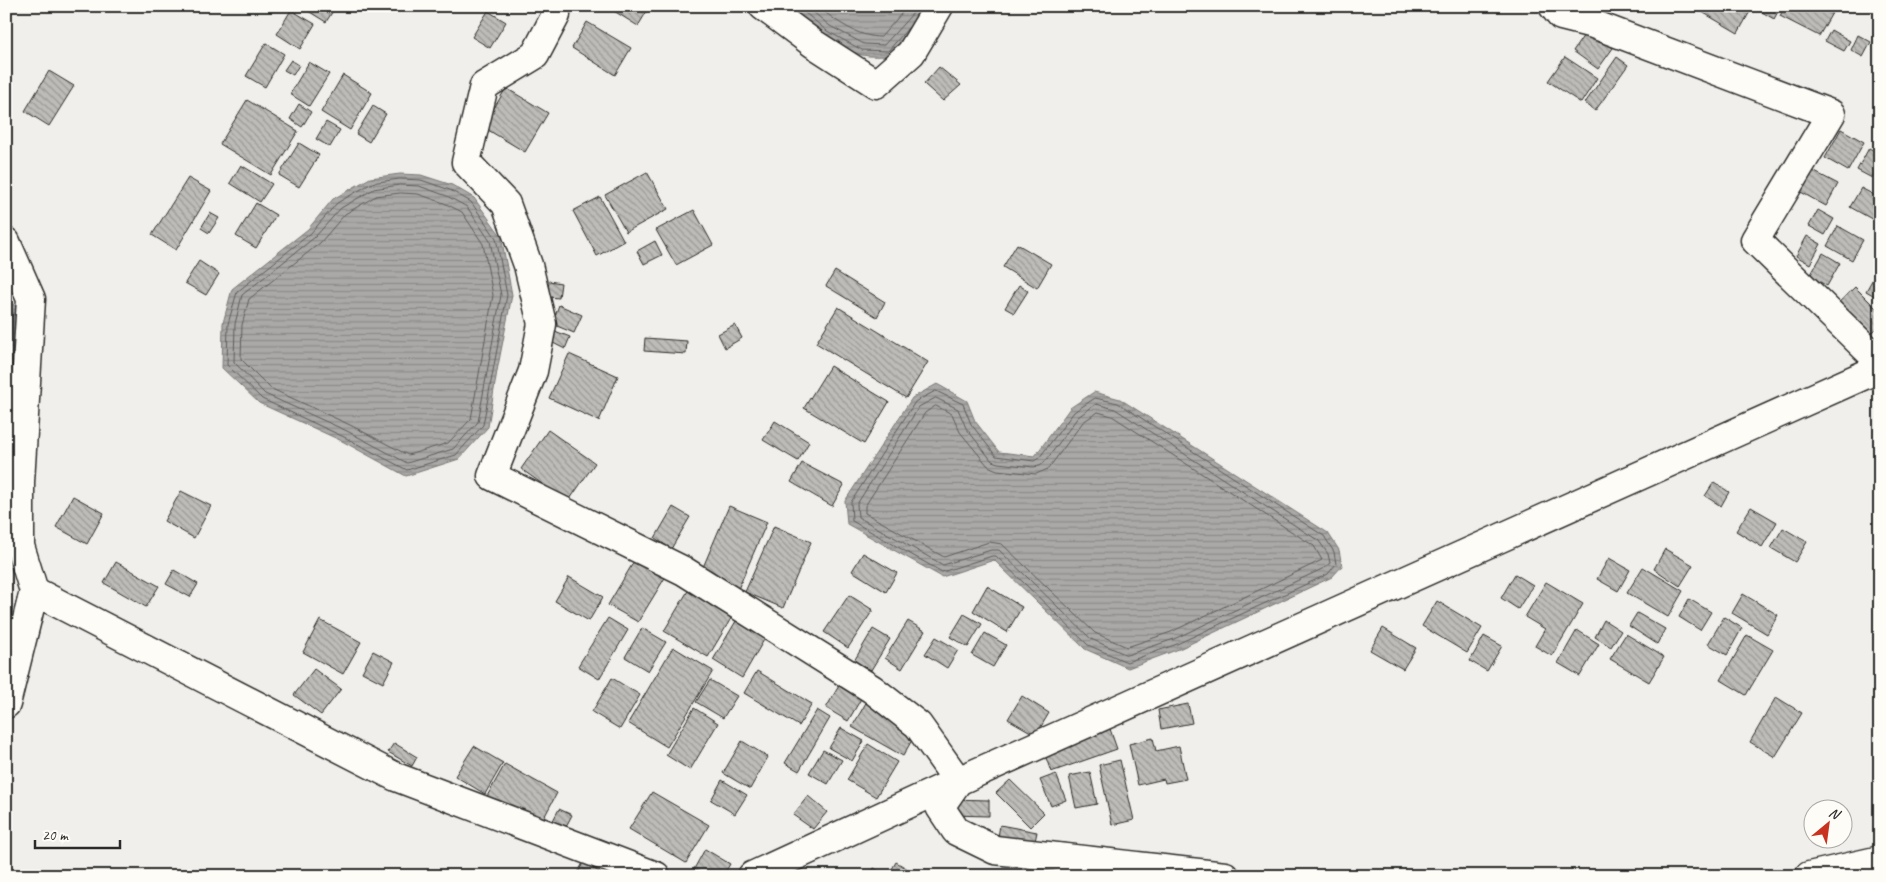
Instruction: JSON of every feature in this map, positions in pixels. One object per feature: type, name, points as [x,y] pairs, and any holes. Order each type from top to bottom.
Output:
[{"type":"street","points":[[554,6],[556,15],[535,55],[484,86],[466,162],[506,204],[528,265],[542,324],[533,371],[492,476],[684,571],[872,689],[918,725],[958,781]]},
{"type":"street","points":[[763,6],[814,44],[876,84],[911,54],[939,6]]},
{"type":"street","points":[[1553,6],[1561,16],[1592,24],[1831,114],[1755,240],[1880,362]]},
{"type":"street","points":[[6,242],[31,299],[20,482],[20,546],[34,591],[6,704]]},
{"type":"street","points":[[752,876],[958,781],[1880,368]]},
{"type":"street","points":[[34,591],[396,777],[656,876]]},
{"type":"street","points":[[958,781],[940,807],[956,831],[995,850],[1225,876]]},
{"type":"street","points":[[1809,876],[1880,860]]},
{"type":"water","points":[[791,6],[929,6],[924,18],[890,56],[865,56],[845,48],[824,35],[804,20]]},
{"type":"water","points":[[400,174],[421,175],[452,185],[474,198],[501,236],[512,295],[488,427],[459,459],[406,476],[342,441],[259,403],[222,368],[223,323],[232,289],[308,229],[333,199],[370,178]]},
{"type":"water","points":[[6,301],[18,307],[6,489]]},
{"type":"water","points":[[937,384],[967,401],[975,421],[999,452],[1035,456],[1070,408],[1094,392],[1120,399],[1328,533],[1339,550],[1342,566],[1332,577],[1179,649],[1128,668],[1085,649],[994,560],[942,577],[847,524],[845,501],[912,398]]},
{"type":"water","points":[[6,489],[10,589],[6,604]]},
{"type":"building","points":[[300,6],[336,6],[326,22]]},
{"type":"building","points":[[606,6],[650,6],[638,26]]},
{"type":"building","points":[[1706,6],[1753,6],[1738,33],[1702,12]]},
{"type":"building","points":[[1756,6],[1781,6],[1774,19],[1755,8]]},
{"type":"building","points":[[1785,6],[1819,6],[1832,13],[1819,36],[1780,16]]},
{"type":"building","points":[[291,10],[315,24],[300,49],[277,34]]},
{"type":"building","points":[[488,11],[506,22],[490,48],[472,37]]},
{"type":"building","points":[[587,22],[631,48],[615,75],[572,48]]},
{"type":"building","points":[[1588,29],[1613,48],[1598,69],[1573,51]]},
{"type":"building","points":[[1831,30],[1850,41],[1844,51],[1825,41]]},
{"type":"building","points":[[1858,35],[1871,42],[1863,57],[1851,50]]},
{"type":"building","points":[[266,43],[284,54],[265,87],[246,76]]},
{"type":"building","points":[[1565,57],[1597,78],[1581,103],[1548,81]]},
{"type":"building","points":[[1617,57],[1628,65],[1595,111],[1585,103]]},
{"type":"building","points":[[291,60],[299,65],[293,75],[284,70]]},
{"type":"building","points":[[309,62],[329,74],[309,106],[290,94]]},
{"type":"building","points":[[939,67],[961,85],[943,101],[924,84]]},
{"type":"building","points":[[49,71],[74,86],[49,126],[25,111]]},
{"type":"building","points":[[343,75],[372,93],[350,130],[321,112]]},
{"type":"building","points":[[506,88],[548,113],[525,152],[483,127]]},
{"type":"building","points":[[247,100],[298,131],[271,175],[220,144]]},
{"type":"building","points":[[299,104],[311,112],[302,127],[290,119]]},
{"type":"building","points":[[373,106],[386,114],[369,142],[356,134]]},
{"type":"building","points":[[326,122],[340,130],[330,147],[316,139]]},
{"type":"building","points":[[1841,129],[1864,142],[1848,171],[1825,158]]},
{"type":"building","points":[[299,143],[319,155],[299,187],[279,175]]},
{"type":"building","points":[[1869,148],[1880,154],[1880,163],[1872,178],[1857,170]]},
{"type":"building","points":[[241,165],[272,184],[260,202],[230,183]]},
{"type":"building","points":[[1811,170],[1838,184],[1826,206],[1799,191]]},
{"type":"building","points":[[647,172],[668,209],[626,232],[605,195]]},
{"type":"building","points":[[188,178],[211,191],[176,250],[152,235]]},
{"type":"building","points":[[1861,188],[1880,198],[1879,223],[1850,207]]},
{"type":"building","points":[[600,197],[624,241],[597,256],[573,211]]},
{"type":"building","points":[[256,203],[276,215],[256,248],[236,236]]},
{"type":"building","points":[[694,210],[713,245],[676,265],[656,230]]},
{"type":"building","points":[[1818,210],[1834,219],[1825,235],[1809,226]]},
{"type":"building","points":[[210,213],[219,218],[209,233],[201,228]]},
{"type":"building","points":[[1838,226],[1863,240],[1852,260],[1827,246]]},
{"type":"building","points":[[1807,236],[1821,244],[1810,264],[1796,256]]},
{"type":"building","points":[[655,241],[662,255],[644,264],[637,251]]},
{"type":"building","points":[[1017,244],[1051,264],[1037,288],[1003,267]]},
{"type":"building","points":[[1823,253],[1840,263],[1827,286],[1810,276]]},
{"type":"building","points":[[199,261],[219,274],[206,295],[185,283]]},
{"type":"building","points":[[1880,266],[1880,299],[1866,291]]},
{"type":"building","points":[[835,271],[885,302],[877,317],[826,286]]},
{"type":"building","points":[[549,281],[561,283],[559,298],[547,297]]},
{"type":"building","points":[[1019,285],[1028,291],[1014,313],[1005,308]]},
{"type":"building","points":[[1855,287],[1880,312],[1880,325],[1866,339],[1834,307]]},
{"type":"building","points":[[559,305],[582,315],[574,333],[552,324]]},
{"type":"building","points":[[838,307],[928,362],[906,398],[816,343]]},
{"type":"building","points":[[735,325],[742,338],[725,348],[718,334]]},
{"type":"building","points":[[555,331],[570,337],[565,349],[551,342]]},
{"type":"building","points":[[645,338],[687,341],[686,354],[644,351]]},
{"type":"building","points":[[569,354],[618,376],[599,421],[549,398]]},
{"type":"building","points":[[830,366],[889,402],[864,444],[804,408]]},
{"type":"building","points":[[775,421],[809,442],[798,461],[763,440]]},
{"type":"building","points":[[548,430],[595,463],[568,502],[521,469]]},
{"type":"building","points":[[802,463],[844,485],[832,506],[791,482]]},
{"type":"building","points":[[1714,482],[1729,492],[1721,506],[1705,496]]},
{"type":"building","points":[[181,491],[211,506],[194,538],[164,521]]},
{"type":"building","points":[[73,496],[104,513],[87,544],[56,527]]},
{"type":"building","points":[[729,506],[767,522],[738,589],[701,572]]},
{"type":"building","points":[[673,507],[690,517],[671,549],[655,538]]},
{"type":"building","points":[[1751,507],[1777,522],[1762,547],[1736,531]]},
{"type":"building","points":[[774,526],[811,542],[783,608],[745,592]]},
{"type":"building","points":[[1783,528],[1807,542],[1795,562],[1771,548]]},
{"type":"building","points":[[1665,549],[1693,565],[1680,586],[1654,569]]},
{"type":"building","points":[[863,553],[897,573],[886,592],[852,571]]},
{"type":"building","points":[[636,558],[666,576],[638,622],[608,605]]},
{"type":"building","points":[[1609,558],[1630,570],[1618,591],[1597,579]]},
{"type":"building","points":[[116,562],[159,586],[146,607],[104,583]]},
{"type":"building","points":[[1643,567],[1683,591],[1668,617],[1627,593]]},
{"type":"building","points":[[174,570],[198,584],[190,597],[166,584]]},
{"type":"building","points":[[1515,574],[1533,585],[1518,609],[1501,598]]},
{"type":"building","points":[[569,577],[603,597],[589,621],[555,601]]},
{"type":"building","points":[[1546,582],[1583,604],[1552,656],[1535,646],[1545,629],[1525,617]]},
{"type":"building","points":[[692,584],[736,610],[708,657],[664,631]]},
{"type":"building","points":[[987,586],[1022,607],[1007,632],[973,611]]},
{"type":"building","points":[[1743,594],[1778,615],[1767,634],[1732,613]]},
{"type":"building","points":[[849,595],[873,610],[848,648],[824,632]]},
{"type":"building","points":[[1689,599],[1711,612],[1700,630],[1679,617]]},
{"type":"building","points":[[1437,601],[1482,628],[1467,653],[1422,626]]},
{"type":"building","points":[[1637,613],[1665,629],[1657,644],[1629,626]]},
{"type":"building","points":[[964,614],[982,624],[968,647],[950,637]]},
{"type":"building","points":[[1724,617],[1742,628],[1727,655],[1708,644]]},
{"type":"building","points":[[608,618],[628,630],[599,679],[578,666]]},
{"type":"building","points":[[320,620],[361,642],[343,674],[303,652]]},
{"type":"building","points":[[1604,620],[1621,631],[1611,647],[1595,637]]},
{"type":"building","points":[[736,621],[765,638],[742,678],[713,660]]},
{"type":"building","points":[[908,621],[925,631],[902,669],[885,658]]},
{"type":"building","points":[[642,628],[666,642],[648,671],[625,657]]},
{"type":"building","points":[[1383,628],[1416,648],[1403,669],[1370,650]]},
{"type":"building","points":[[873,629],[890,639],[871,670],[854,661]]},
{"type":"building","points":[[1577,630],[1599,644],[1580,676],[1558,663]]},
{"type":"building","points":[[985,633],[1006,645],[993,667],[972,655]]},
{"type":"building","points":[[1626,634],[1664,657],[1649,682],[1610,659]]},
{"type":"building","points":[[1747,635],[1773,650],[1746,695],[1721,680]]},
{"type":"building","points":[[1484,636],[1502,646],[1487,671],[1470,661]]},
{"type":"building","points":[[936,637],[958,650],[947,668],[925,654]]},
{"type":"building","points":[[673,647],[713,671],[667,747],[628,723]]},
{"type":"building","points":[[373,651],[394,662],[383,683],[362,672]]},
{"type":"building","points":[[314,669],[341,689],[321,715],[294,695]]},
{"type":"building","points":[[757,671],[812,704],[799,726],[744,693]]},
{"type":"building","points":[[612,678],[640,695],[620,729],[592,712]]},
{"type":"building","points":[[710,680],[737,696],[723,718],[696,702]]},
{"type":"building","points":[[840,684],[862,697],[848,721],[826,708]]},
{"type":"building","points":[[1022,696],[1049,713],[1036,735],[1008,719]]},
{"type":"building","points":[[1776,697],[1802,713],[1775,757],[1750,742]]},
{"type":"building","points":[[867,701],[917,731],[903,756],[852,727]]},
{"type":"building","points":[[1188,704],[1192,723],[1161,729],[1158,710]]},
{"type":"building","points":[[694,708],[718,723],[690,770],[666,755]]},
{"type":"building","points":[[817,710],[830,718],[799,771],[785,763]]},
{"type":"building","points":[[841,728],[864,741],[852,761],[829,748]]},
{"type":"building","points":[[1110,729],[1117,749],[1051,772],[1044,752]]},
{"type":"building","points":[[1153,738],[1156,751],[1179,746],[1186,779],[1165,783],[1164,779],[1138,785],[1129,744]]},
{"type":"building","points":[[742,741],[768,757],[750,789],[723,773]]},
{"type":"building","points":[[394,743],[417,757],[412,766],[388,752]]},
{"type":"building","points":[[868,744],[897,762],[876,797],[847,780]]},
{"type":"building","points":[[474,746],[503,763],[485,794],[455,776]]},
{"type":"building","points":[[823,750],[842,760],[828,784],[809,773]]},
{"type":"building","points":[[1120,760],[1134,820],[1112,825],[1099,765]]},
{"type":"building","points":[[505,764],[557,793],[539,827],[486,798]]},
{"type":"building","points":[[1090,772],[1097,804],[1076,808],[1069,776]]},
{"type":"building","points":[[1056,774],[1066,800],[1051,806],[1040,780]]},
{"type":"building","points":[[722,780],[747,795],[735,814],[711,800]]},
{"type":"building","points":[[1010,780],[1044,813],[1030,827],[996,793]]},
{"type":"building","points":[[652,792],[709,825],[686,863],[629,829]]},
{"type":"building","points":[[808,796],[827,812],[813,829],[793,815]]},
{"type":"building","points":[[948,799],[989,800],[989,816],[948,815]]},
{"type":"building","points":[[559,809],[572,815],[561,836],[548,830]]},
{"type":"building","points":[[1000,825],[1037,832],[1033,850],[997,843]]},
{"type":"building","points":[[705,849],[730,864],[723,876],[705,876],[694,869]]},
{"type":"building","points":[[896,862],[920,876],[888,876]]},
{"type":"building","points":[[583,863],[606,876],[576,876]]},
{"type":"building","points":[[874,868],[887,876],[869,876]]}]
